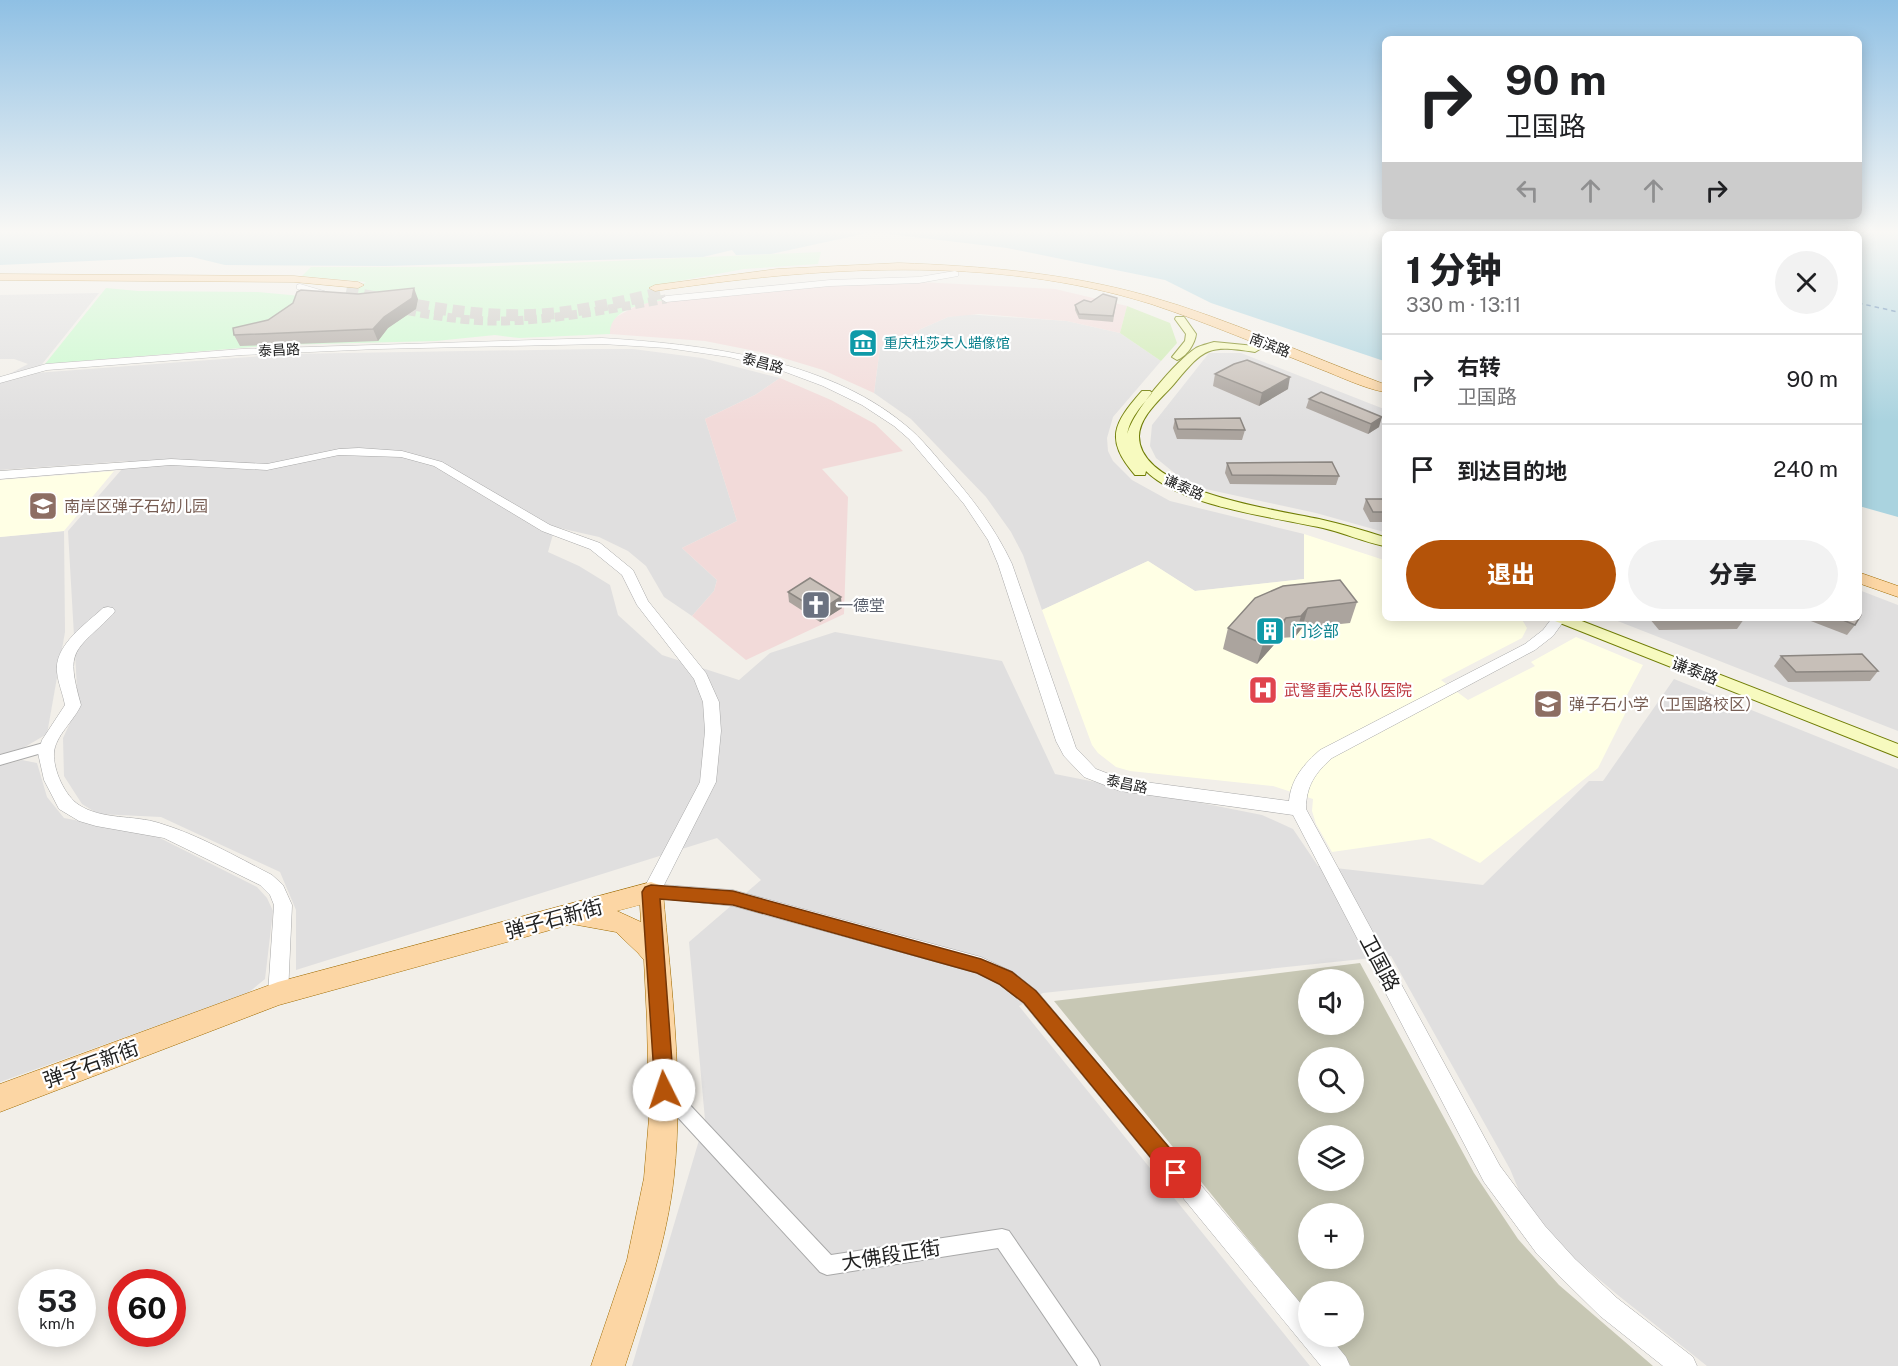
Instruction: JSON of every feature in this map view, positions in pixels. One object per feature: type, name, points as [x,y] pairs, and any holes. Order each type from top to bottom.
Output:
[{"type":"main road","name":"南滨路","points":[[1102,295],[1180,319],[1382,399]]},
{"type":"main road","name":"南滨路","points":[[1127,295],[1155,302],[1382,387]]},
{"type":"main road","name":"谦泰路","points":[[1180,319],[1190,329],[1190,340],[1132,410],[1121,428],[1122,450],[1131,464],[1155,483],[1181,496],[1316,529],[1382,549]]},
{"type":"main road","name":"谦泰路","points":[[1255,348],[1217,345],[1196,350],[1138,420],[1133,440],[1140,456],[1163,478],[1202,496],[1318,522],[1382,541]]},
{"type":"main road","points":[[1862,567],[1898,580]]},
{"type":"main road","points":[[1862,578],[1898,592]]},
{"type":"main road","name":"谦泰路","points":[[1567,621],[1898,751]]},
{"type":"main road","name":"谦泰路","points":[[1590,621],[1898,743]]},
{"type":"main road","name":"弹子石新街","points":[[0,1098],[278,994],[651,892]]},
{"type":"main road","points":[[608,1366],[631,1300],[650,1224],[662,1153],[664,1090],[651,892]]},
{"type":"main road","points":[[559,917],[604,918],[627,925],[640,934],[655,956]]},
{"type":"street","name":"泰昌路","points":[[0,380],[46,368],[242,352],[602,341],[697,348],[784,368],[846,393],[898,424],[913,437],[968,502],[994,540],[1005,564],[1064,741],[1074,758],[1090,773],[1120,785],[1298,809]]},
{"type":"street","points":[[0,475],[171,462],[267,467],[339,452],[402,454],[438,464],[546,528],[595,546],[612,557],[628,573],[642,602],[701,677],[711,702],[713,731],[708,782],[651,892],[733,898],[981,966],[1005,978],[1030,997],[1298,1319]]},
{"type":"street","points":[[108,610],[71,647],[66,657],[64,671],[73,705],[47,747],[46,756],[59,795],[65,804],[76,812],[93,818],[160,829],[266,879],[277,890],[283,905],[278,994]]},
{"type":"street","points":[[1298,809],[1296,793],[1302,779],[1326,754],[1530,647],[1548,633],[1557,621]]},
{"type":"street","points":[[0,760],[47,747]]},
{"type":"street","name":"卫国路","points":[[1298,809],[1498,1182],[1528,1226],[1566,1268],[1610,1309],[1684,1366]]},
{"type":"street","name":"大佛段正街","points":[[664,1090],[827,1265],[1002,1238],[1090,1366]]},
{"type":"street","points":[[1322,1347],[1337,1366]]},
{"type":"shaded area","points":[[0,295],[98,295],[35,373],[288,354],[633,349],[702,358],[780,378],[755,395],[705,419],[737,521],[682,548],[717,580],[714,591],[692,616],[664,597],[646,566],[628,551],[599,537],[555,527],[548,552],[579,566],[610,585],[618,615],[662,655],[739,680],[770,653],[835,632],[1002,661],[1055,774],[1262,815],[1293,829],[1318,866],[1483,885],[1589,781],[1603,781],[1674,679],[1898,769],[1898,1366],[1707,1366],[1619,1296],[1570,1255],[1525,1205],[1510,1169],[1391,956],[1043,993],[1019,1006],[1310,1366],[632,1366],[705,1120],[689,942],[761,880],[717,838],[296,970],[296,910],[280,872],[161,817],[98,814],[82,804],[64,776],[63,738],[78,706],[68,531],[129,461],[0,470],[0,379],[28,364],[14,359],[0,359]]},
{"type":"shaded area","points":[[722,295],[1079,295],[1127,306],[1120,333],[1067,321],[979,314],[948,317],[880,347],[874,393],[823,370],[770,354],[705,341],[610,334],[610,326],[614,318],[640,304]]},
{"type":"shaded area","points":[[964,314],[1067,321],[1120,333],[1161,361],[1113,417],[1107,438],[1108,451],[1113,461],[1132,480],[1170,501],[1304,534],[1304,579],[1195,591],[1148,561],[1042,610],[1023,555],[1011,532],[986,497],[911,419],[874,393],[880,347],[948,317]]},
{"type":"shaded area","points":[[1209,353],[1241,353],[1382,408],[1382,531],[1316,513],[1201,488],[1183,480],[1156,458],[1150,446],[1152,425]]},
{"type":"shaded area","points":[[780,378],[831,400],[875,424],[903,451],[822,469],[848,497],[844,614],[746,660],[692,616],[714,591],[717,580],[682,548],[737,521],[705,419],[755,395]]},
{"type":"shaded area","name":"南岸区弹子石幼儿园","points":[[114,471],[64,531],[0,537],[0,480]]},
{"type":"shaded area","points":[[64,531],[65,632],[47,734],[23,748],[0,754],[0,537]]},
{"type":"shaded area","name":"武警重庆总队医院","points":[[1304,534],[1382,559],[1382,621],[1523,621],[1527,628],[1522,638],[1441,680],[1468,700],[1535,666],[1531,662],[1576,637],[1643,665],[1620,708],[1626,712],[1598,768],[1480,863],[1430,838],[1332,852],[1316,824],[1312,811],[1313,799],[1273,786],[1130,771],[1116,767],[1098,753],[1092,745],[1042,610],[1148,561],[1195,591],[1304,579]]},
{"type":"shaded area","points":[[1862,591],[1898,605],[1898,731],[1618,621],[1862,621]]},
{"type":"shaded area","points":[[22,760],[37,763],[47,797],[64,818],[154,835],[257,887],[267,898],[273,911],[265,979],[248,993],[0,1082],[0,766]]},
{"type":"shaded area","points":[[1360,963],[1363,969],[1312,969]]},
{"type":"shaded area","points":[[1364,970],[1474,1173],[1518,1239],[1559,1285],[1653,1366],[1351,1366],[1335,1347],[1364,1347],[1364,1281],[1298,1281],[1298,1301],[1054,1001],[1298,971],[1298,1035],[1364,1035]]},
{"type":"green space","points":[[101,295],[287,295],[333,299],[341,295],[660,295],[665,300],[630,308],[616,318],[611,325],[610,334],[519,338],[495,335],[436,341],[277,345],[45,364]]},
{"type":"green space","points":[[1127,306],[1170,323],[1177,343],[1161,361],[1120,333]]},
{"type":"water","points":[[1194,295],[1382,295],[1382,360],[1211,303]]},
{"type":"water","points":[[1862,295],[1898,295],[1898,517],[1862,507]]},
{"type":"building","points":[[296,295],[413,295],[412,298],[384,317],[373,329],[234,335],[233,328],[268,320],[293,303]]},
{"type":"building","points":[[1102,295],[1117,298],[1113,316],[1079,314],[1075,305],[1084,300],[1091,302]]},
{"type":"building","points":[[1247,360],[1290,377],[1262,393],[1215,374]]},
{"type":"building","points":[[1321,392],[1382,417],[1371,424],[1309,399]]},
{"type":"building","points":[[1240,418],[1245,430],[1178,429],[1175,419]]},
{"type":"building","points":[[1332,462],[1339,476],[1232,475],[1227,463]]},
{"type":"building","points":[[1366,499],[1382,499],[1382,512],[1373,512]]},
{"type":"building","points":[[810,578],[841,597],[819,611],[788,592]]},
{"type":"building","points":[[1340,580],[1357,602],[1308,608],[1301,616],[1286,618],[1263,644],[1228,628],[1255,598],[1283,586]]},
{"type":"building","points":[[1845,621],[1857,621],[1855,625]]},
{"type":"building","points":[[1862,654],[1878,671],[1796,672],[1781,656]]},
{"type":"ferry route","points":[[1862,304],[1898,312]]},
{"type":"tunnel","points":[[362,295],[437,308],[506,315],[562,312],[653,295]]},
{"type":"tunnel","points":[[394,308],[465,319],[511,321],[578,314],[666,299]]},
{"type":"place","name":"重庆杜莎夫人蜡像馆","points":[[863,343]]},
{"type":"place","name":"南岸区弹子石幼儿园","points":[[43,506]]},
{"type":"place","name":"一德堂","points":[[816,605]]},
{"type":"place","name":"门诊部","points":[[1270,631]]},
{"type":"place","name":"武警重庆总队医院","points":[[1263,690]]},
{"type":"place","name":"弹子石小学（卫国路校区）","points":[[1548,704]]},
{"type":"route","points":[[664,1090],[651,892],[733,898],[981,966],[1005,978],[1030,997],[1176,1173]]}]
